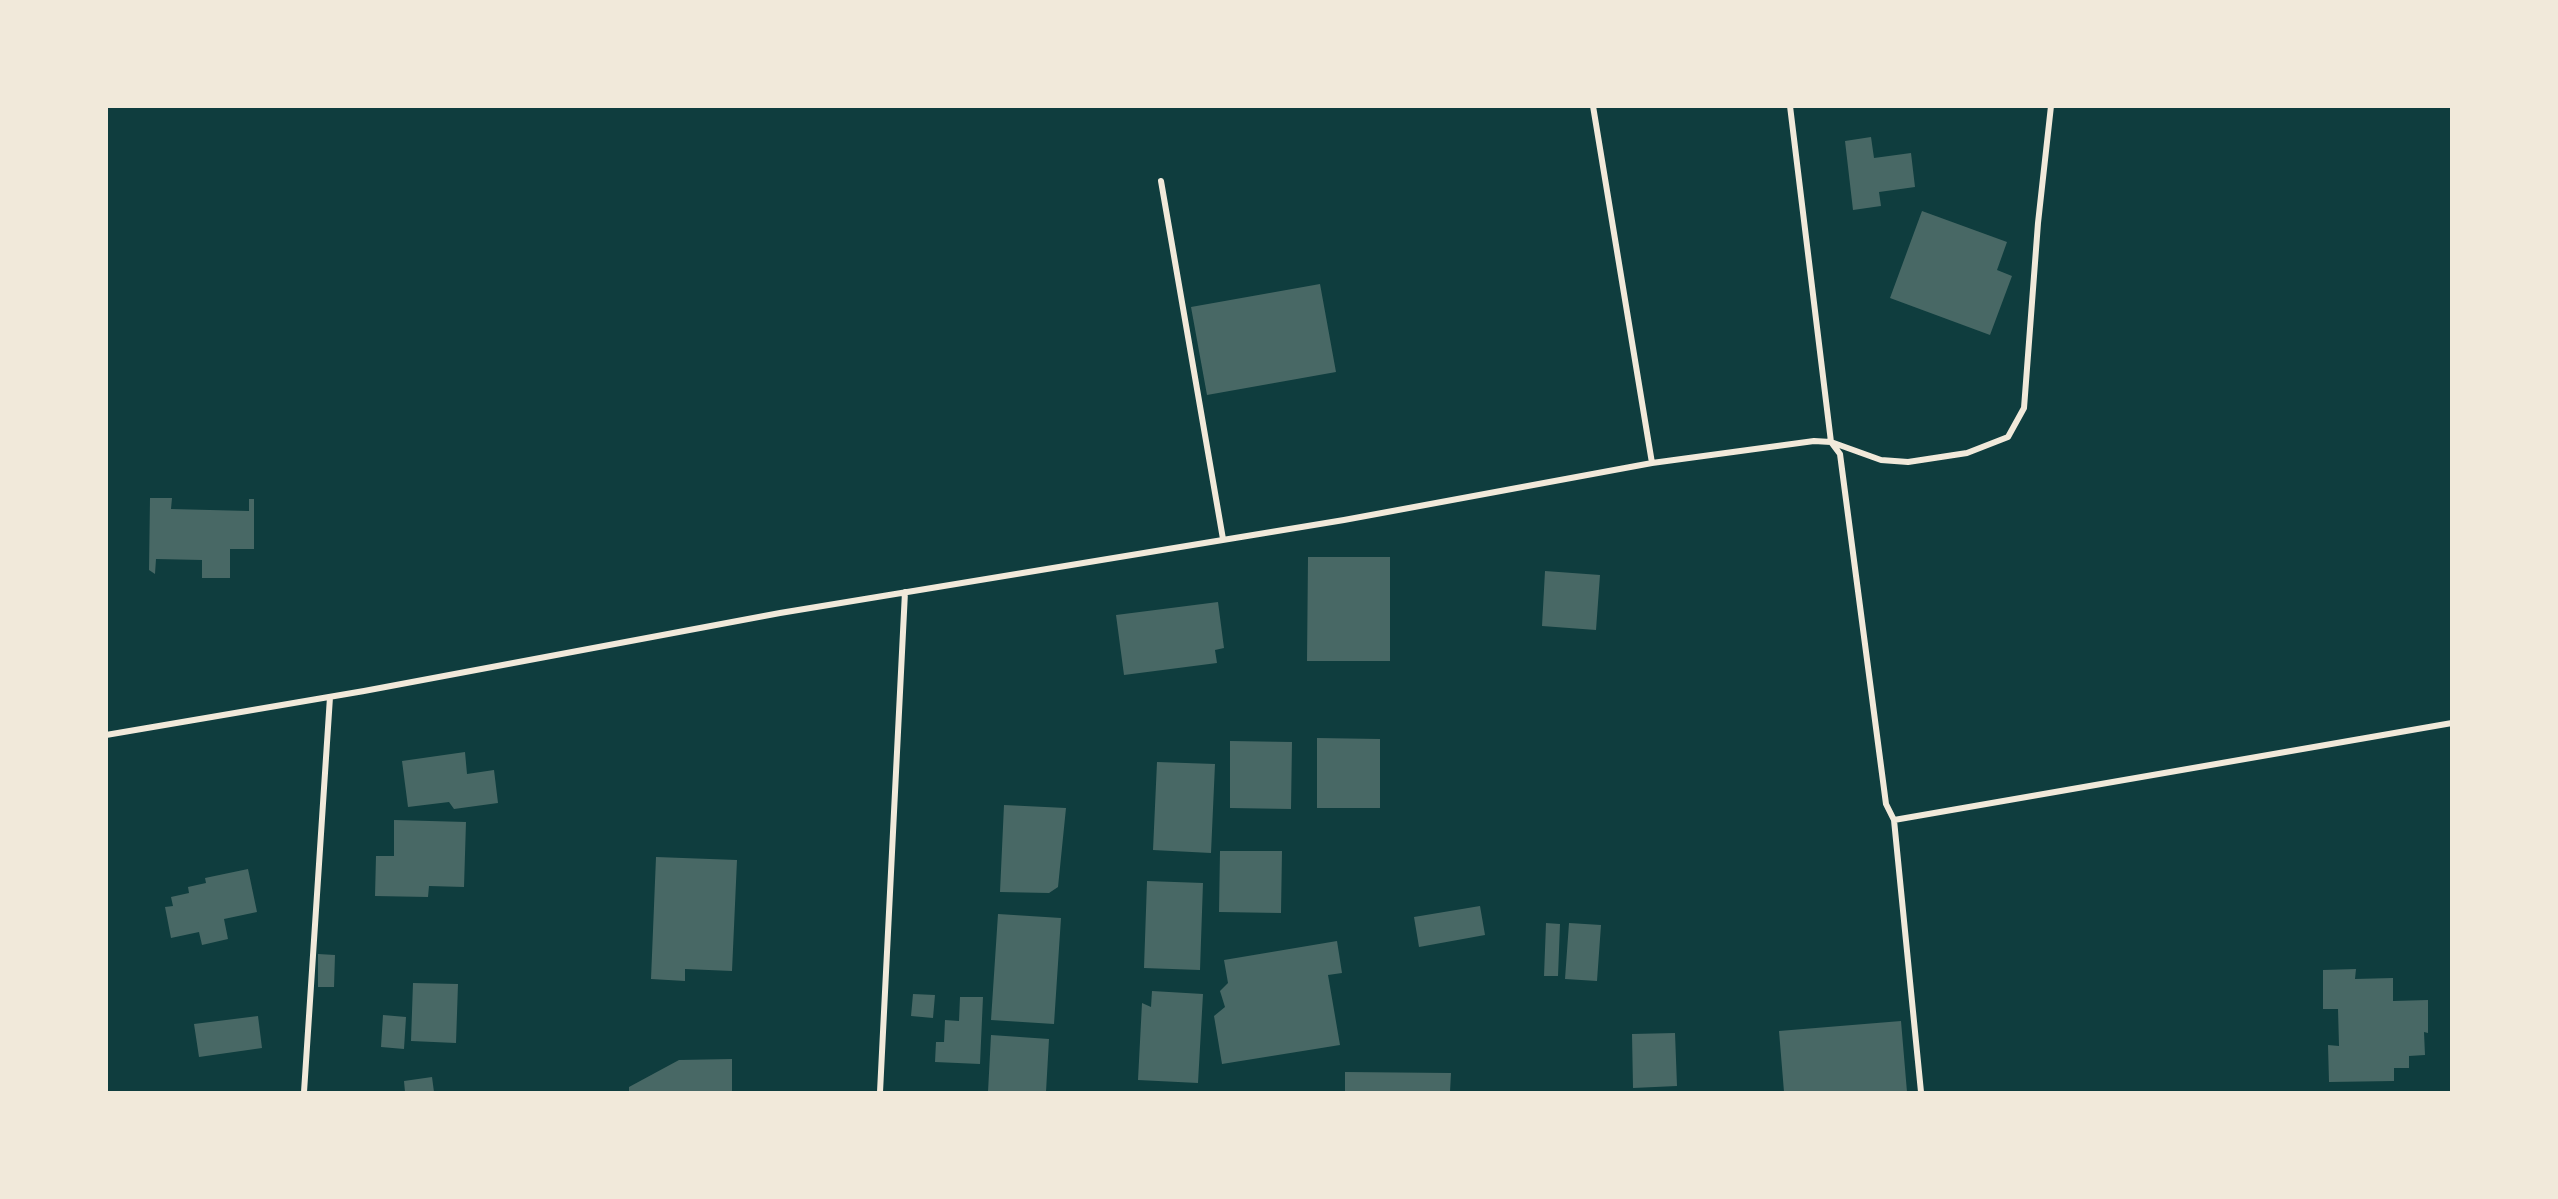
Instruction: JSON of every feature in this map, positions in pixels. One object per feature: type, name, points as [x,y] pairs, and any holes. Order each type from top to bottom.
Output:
[{"type":"street","points":[[1593,106],[1653,463]]},
{"type":"street","points":[[1790,106],[1831,442],[1840,454],[1886,804],[1894,820],[1921,1092]]},
{"type":"street","points":[[106,735],[330,697],[780,613],[1223,539],[1653,463],[1814,441],[1831,442],[1881,460],[1908,462],[1967,453],[2008,437],[2024,408],[2038,223],[2050,106]]},
{"type":"street","points":[[1161,180],[1223,539]]},
{"type":"street","points":[[880,1092],[904,592]]},
{"type":"street","points":[[304,1092],[330,697]]},
{"type":"street","points":[[1894,820],[2451,723]]},
{"type":"building","points":[[1871,137],[1874,158],[1911,153],[1915,187],[1879,192],[1881,206],[1853,210],[1845,141]]},
{"type":"building","points":[[1922,211],[2007,242],[1997,270],[2012,276],[1990,335],[1890,298]]},
{"type":"building","points":[[1320,284],[1336,372],[1207,395],[1191,307]]},
{"type":"building","points":[[150,498],[172,498],[171,509],[249,511],[249,499],[254,499],[254,549],[230,549],[230,578],[202,578],[202,560],[156,559],[155,574],[149,570]]},
{"type":"building","points":[[1308,557],[1390,557],[1390,661],[1307,661]]},
{"type":"building","points":[[1545,571],[1600,575],[1596,630],[1542,626]]},
{"type":"building","points":[[1218,602],[1224,648],[1215,650],[1217,663],[1124,675],[1116,615]]},
{"type":"building","points":[[1317,738],[1380,739],[1380,808],[1317,808]]},
{"type":"building","points":[[1230,741],[1292,742],[1291,809],[1230,808]]},
{"type":"building","points":[[465,752],[467,774],[494,770],[498,803],[454,809],[449,802],[408,807],[402,761]]},
{"type":"building","points":[[1157,762],[1215,764],[1211,853],[1153,850]]},
{"type":"building","points":[[1004,805],[1066,808],[1058,887],[1049,893],[1000,892]]},
{"type":"building","points":[[394,820],[466,822],[464,887],[429,886],[428,897],[375,896],[376,856],[394,856]]},
{"type":"building","points":[[1220,851],[1282,851],[1281,913],[1219,912]]},
{"type":"building","points":[[656,857],[737,860],[732,971],[685,969],[685,981],[651,979]]},
{"type":"building","points":[[248,869],[257,912],[224,919],[228,939],[202,945],[199,932],[171,938],[165,907],[173,906],[171,897],[189,893],[188,887],[206,883],[205,878]]},
{"type":"building","points":[[1147,881],[1203,883],[1200,970],[1144,968]]},
{"type":"building","points":[[1480,906],[1485,935],[1419,947],[1414,917]]},
{"type":"building","points":[[998,914],[1061,918],[1054,1024],[991,1020]]},
{"type":"building","points":[[1546,923],[1560,924],[1558,976],[1544,976]]},
{"type":"building","points":[[1569,923],[1601,925],[1597,981],[1565,979]]},
{"type":"building","points":[[1337,941],[1342,973],[1328,975],[1340,1045],[1222,1064],[1214,1016],[1225,1007],[1220,991],[1228,983],[1224,960]]},
{"type":"building","points":[[318,954],[335,955],[334,987],[318,987]]},
{"type":"building","points":[[2356,969],[2355,979],[2393,978],[2393,1001],[2428,1000],[2428,1033],[2424,1032],[2425,1055],[2409,1056],[2409,1068],[2394,1068],[2394,1081],[2329,1082],[2328,1045],[2339,1046],[2338,1009],[2323,1009],[2323,970]]},
{"type":"building","points":[[413,983],[458,984],[456,1043],[411,1041]]},
{"type":"building","points":[[1152,991],[1203,994],[1198,1083],[1138,1080],[1142,1003],[1151,1007]]},
{"type":"building","points":[[913,994],[935,995],[933,1018],[911,1016]]},
{"type":"building","points":[[960,997],[983,997],[980,1064],[935,1062],[936,1042],[944,1042],[945,1020],[959,1021]]},
{"type":"building","points":[[383,1015],[406,1017],[404,1049],[381,1047]]},
{"type":"building","points":[[258,1016],[262,1048],[199,1057],[194,1024]]},
{"type":"building","points":[[1901,1021],[1907,1092],[1784,1092],[1779,1031]]},
{"type":"building","points":[[1675,1033],[1677,1086],[1633,1088],[1632,1034]]},
{"type":"building","points":[[991,1035],[1049,1039],[1046,1092],[988,1092]]},
{"type":"building","points":[[732,1059],[732,1092],[629,1092],[629,1087],[679,1060]]},
{"type":"building","points":[[1345,1072],[1451,1073],[1450,1092],[1345,1092]]},
{"type":"building","points":[[432,1077],[434,1092],[405,1092],[404,1081]]}]
